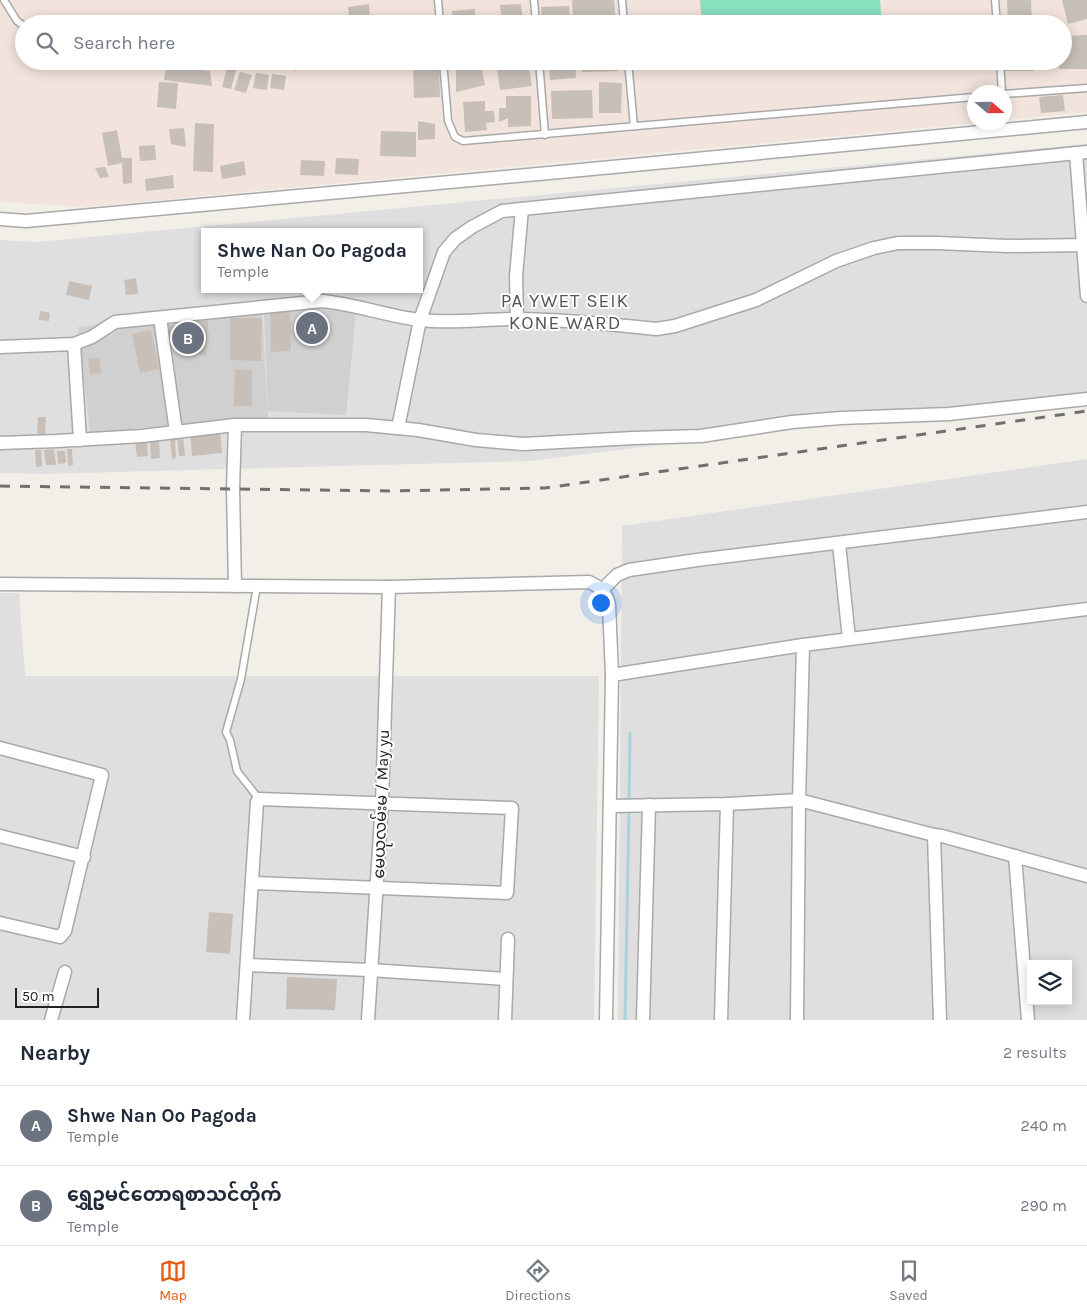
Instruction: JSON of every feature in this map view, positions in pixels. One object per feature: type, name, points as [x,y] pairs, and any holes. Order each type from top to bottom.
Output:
[{"type":"street","points":[[0,219],[26,221],[1087,122]]},
{"type":"street","points":[[398,428],[420,320],[444,252],[455,239],[486,218],[502,211],[1082,153],[1087,296]]},
{"type":"street","points":[[517,319],[516,276],[522,209]]},
{"type":"street","points":[[0,347],[74,344],[92,337],[115,322],[322,300],[347,303],[420,320],[460,322],[517,319],[656,329],[675,326],[756,300],[836,261],[874,248],[898,243],[938,242],[1007,246],[1085,245]]},
{"type":"street","points":[[160,318],[176,432]]},
{"type":"street","points":[[74,344],[80,440]]},
{"type":"street","points":[[0,443],[80,440],[235,425],[398,428],[476,440],[523,444],[701,436],[792,422],[841,418],[949,414],[1087,399]]},
{"type":"street","points":[[235,425],[233,493],[235,586]]},
{"type":"street","points":[[602,590],[617,575],[629,570],[1087,512]]},
{"type":"street","points":[[839,544],[850,639]]},
{"type":"street","points":[[0,584],[389,587],[589,582],[602,590],[607,596],[609,604],[612,676],[612,806],[606,1020]]},
{"type":"street","name":"မေယုလမ်းမ / May yu","points":[[368,1020],[382,802],[389,587]]},
{"type":"street","points":[[612,676],[803,645],[1087,609]]},
{"type":"street","points":[[797,1020],[799,800],[803,645]]},
{"type":"street","points":[[0,748],[102,775],[66,931],[60,937],[0,923]]},
{"type":"street","points":[[243,1020],[257,802],[259,799],[512,808],[508,893],[252,883]]},
{"type":"street","points":[[612,806],[727,804],[799,800],[1087,876]]},
{"type":"street","points":[[721,1020],[727,804]]},
{"type":"street","points":[[643,805],[643,1020]]},
{"type":"street","points":[[0,836],[84,857]]},
{"type":"street","points":[[934,836],[940,1020]]},
{"type":"street","points":[[1015,856],[1028,1020]]},
{"type":"street","points":[[504,1020],[508,939]]},
{"type":"street","points":[[247,965],[370,970],[506,979]]},
{"type":"street","points":[[51,1020],[65,972]]},
{"type":"lane","points":[[4,0],[15,18]]},
{"type":"lane","points":[[438,0],[439,15]]},
{"type":"lane","points":[[534,0],[535,15]]},
{"type":"lane","points":[[622,0],[623,15]]},
{"type":"lane","points":[[995,0],[996,15]]},
{"type":"lane","points":[[444,70],[448,121],[455,137],[464,141],[967,98]]},
{"type":"lane","points":[[540,70],[545,135]]},
{"type":"lane","points":[[629,70],[634,126]]},
{"type":"lane","points":[[1001,70],[1002,85]]},
{"type":"lane","points":[[1012,92],[1087,88]]},
{"type":"lane","points":[[257,586],[241,679],[226,732],[230,740],[237,771],[259,799]]},
{"type":"shaded area","points":[[0,0],[1087,0],[1087,112],[1012,119],[1012,85],[967,85],[967,124],[86,207],[0,202]]},
{"type":"shaded area","points":[[1087,144],[1087,393],[529,461],[44,474],[0,473],[0,240],[36,242]]},
{"type":"shaded area","points":[[322,307],[356,312],[346,415],[268,411],[264,313]]},
{"type":"shaded area","points":[[262,308],[268,419],[90,432],[78,327]]},
{"type":"shaded area","points":[[1087,459],[1087,1020],[618,1020],[622,526]]},
{"type":"shaded area","points":[[0,593],[19,593],[25,676],[599,676],[594,1020],[0,1020]]},
{"type":"green space","points":[[700,0],[880,0],[881,15],[701,15]]},
{"type":"building","points":[[572,0],[614,0],[615,15],[573,15]]},
{"type":"building","points":[[1007,0],[1031,0],[1032,15],[1008,15]]},
{"type":"building","points":[[1062,0],[1087,0],[1087,19],[1072,23],[1072,15],[1066,15]]},
{"type":"building","points":[[369,4],[370,15],[349,15],[348,7]]},
{"type":"building","points":[[521,4],[522,15],[501,15],[500,5]]},
{"type":"building","points":[[569,6],[570,15],[541,15],[541,7]]},
{"type":"building","points":[[475,9],[475,15],[452,15],[452,11]]},
{"type":"building","points":[[1087,35],[1087,69],[1072,69],[1072,36]]},
{"type":"building","points":[[165,70],[210,71],[212,86],[164,80]]},
{"type":"building","points":[[226,70],[236,70],[231,89],[222,87]]},
{"type":"building","points":[[413,70],[439,70],[440,97],[414,98]]},
{"type":"building","points":[[456,70],[482,70],[485,85],[456,92]]},
{"type":"building","points":[[497,70],[529,70],[532,86],[500,90]]},
{"type":"building","points":[[549,70],[576,70],[576,78],[550,80]]},
{"type":"building","points":[[582,70],[618,71],[582,72]]},
{"type":"building","points":[[1005,70],[1034,70],[1034,71]]},
{"type":"building","points":[[240,72],[252,75],[246,93],[234,90]]},
{"type":"building","points":[[256,73],[269,75],[267,90],[253,88]]},
{"type":"building","points":[[272,74],[286,76],[284,90],[270,88]]},
{"type":"building","points":[[159,82],[178,83],[176,109],[157,107]]},
{"type":"building","points":[[599,82],[622,83],[621,113],[599,113]]},
{"type":"building","points":[[592,90],[593,118],[552,119],[551,91]]},
{"type":"building","points":[[1063,95],[1065,111],[1041,113],[1039,97]]},
{"type":"building","points":[[506,96],[531,96],[531,126],[508,127],[508,118],[499,122],[499,108],[506,108]]},
{"type":"building","points":[[485,101],[485,111],[494,111],[495,122],[486,123],[487,130],[465,132],[463,102]]},
{"type":"building","points":[[418,121],[435,124],[435,139],[418,140]]},
{"type":"building","points":[[195,123],[214,124],[213,172],[193,171]]},
{"type":"building","points":[[184,128],[186,147],[171,144],[169,129]]},
{"type":"building","points":[[117,130],[122,158],[132,158],[132,183],[123,184],[122,163],[108,166],[102,133]]},
{"type":"building","points":[[381,131],[416,132],[416,157],[380,156]]},
{"type":"building","points":[[155,145],[156,160],[140,161],[139,146]]},
{"type":"building","points":[[336,158],[359,159],[358,175],[335,174]]},
{"type":"building","points":[[301,160],[325,161],[324,176],[300,175]]},
{"type":"building","points":[[244,161],[246,175],[222,179],[220,166]]},
{"type":"building","points":[[105,167],[109,177],[100,178],[95,168]]},
{"type":"building","points":[[173,175],[174,188],[146,191],[145,179]]},
{"type":"building","points":[[136,278],[138,294],[126,295],[124,280]]},
{"type":"building","points":[[69,281],[92,286],[89,300],[66,295]]},
{"type":"building","points":[[40,311],[50,313],[49,321],[39,320]]},
{"type":"building","points":[[290,312],[291,351],[271,352],[270,313]]},
{"type":"building","points":[[230,318],[262,318],[261,361],[230,360]]},
{"type":"building","points":[[189,320],[208,321],[206,355],[187,354]]},
{"type":"building","points":[[309,323],[313,323],[317,329],[313,335],[309,335],[305,331],[305,327]]},
{"type":"building","points":[[165,325],[180,326],[179,339],[165,338]]},
{"type":"building","points":[[151,330],[159,369],[140,373],[132,334]]},
{"type":"building","points":[[88,358],[99,358],[101,373],[90,374]]},
{"type":"building","points":[[235,369],[252,370],[252,406],[234,406]]},
{"type":"building","points":[[38,417],[46,417],[45,434],[37,434]]},
{"type":"building","points":[[220,431],[222,453],[192,456],[190,433]]},
{"type":"building","points":[[183,436],[185,456],[179,456],[177,437]]},
{"type":"building","points":[[170,439],[175,439],[176,458],[172,459]]},
{"type":"building","points":[[159,440],[160,458],[151,459],[150,441]]},
{"type":"building","points":[[147,441],[148,456],[137,457],[135,442]]},
{"type":"building","points":[[54,449],[56,465],[46,465],[44,450]]},
{"type":"building","points":[[67,449],[72,449],[73,465],[68,466]]},
{"type":"building","points":[[35,450],[41,450],[42,466],[36,467]]},
{"type":"building","points":[[57,451],[65,451],[66,463],[58,464]]},
{"type":"building","points":[[209,912],[233,914],[230,954],[206,952]]},
{"type":"building","points":[[287,977],[337,979],[335,1010],[286,1009]]},
{"type":"waterway","points":[[629,802],[630,733]]},
{"type":"waterway","points":[[625,1020],[629,808]]},
{"type":"railway","points":[[0,486],[390,491],[545,488],[1087,411]]},
{"type":"place","name":"Shwe Nan Oo Pagoda","points":[[312,328]]},
{"type":"place","name":"ရွှေဥမင်တောရစာသင်တိုက်","points":[[188,338]]},
{"type":"district","name":"PA YWET SEIK KONE WARD","points":[[565,312]]}]
